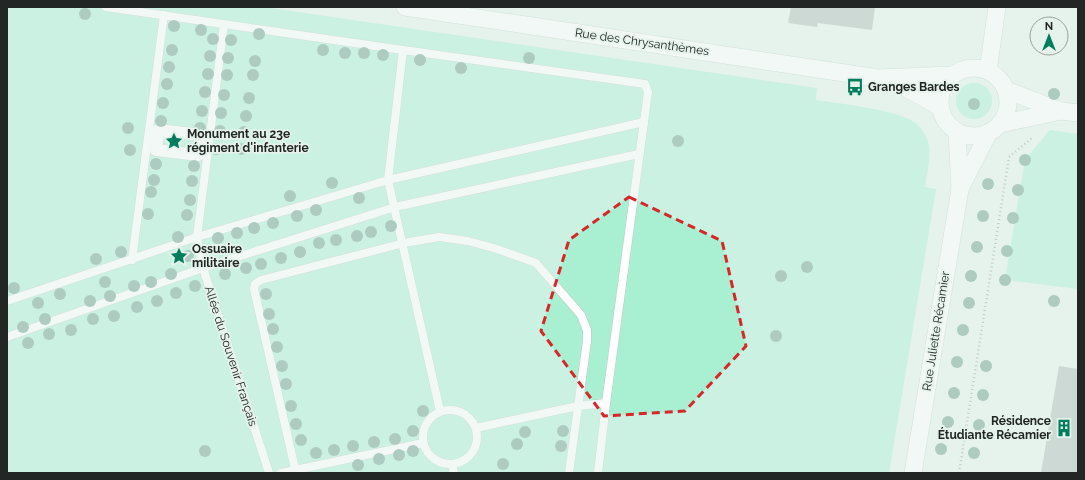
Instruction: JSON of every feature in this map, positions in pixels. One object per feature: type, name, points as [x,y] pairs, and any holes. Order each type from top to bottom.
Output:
[{"type":"street","name":"Rue des Chrysanthèmes","points":[[405,7],[878,78],[952,75]]},
{"type":"street","points":[[988,71],[997,7]]},
{"type":"street","points":[[995,128],[1008,108],[1006,90],[999,79],[988,71],[974,68],[961,70],[952,75],[946,82],[941,94],[940,107],[943,117],[957,132],[973,136],[995,128],[1061,111]]},
{"type":"street","name":"Rue des Chrysanthèmes","points":[[878,78],[906,88],[940,107]]},
{"type":"street","points":[[1006,90],[1061,111],[1078,113]]},
{"type":"street","name":"Rue Juliette Récamier","points":[[960,189],[995,128]]},
{"type":"street","name":"Rue Juliette Récamier","points":[[913,473],[960,189],[957,132]]},
{"type":"lane","points":[[106,7],[645,84],[648,92],[598,473]]},
{"type":"lane","points":[[132,260],[164,15]]},
{"type":"lane","name":"Allée du Souvenir Français","points":[[224,24],[197,237],[203,268],[270,473]]},
{"type":"lane","points":[[403,50],[388,180],[404,243],[440,411]]},
{"type":"lane","points":[[7,301],[197,237],[388,180],[644,122]]},
{"type":"lane","points":[[7,337],[203,268],[395,207],[640,154]]},
{"type":"lane","points":[[295,471],[254,289],[255,284],[261,280],[404,243],[439,237],[498,249],[536,263],[581,315],[587,330],[569,473]]},
{"type":"lane","points":[[476,428],[578,406],[606,403]]},
{"type":"lane","points":[[447,409],[462,412],[473,422],[478,438],[475,448],[466,459],[452,464],[444,463],[431,456],[423,443],[424,428],[428,421],[440,411],[447,409]]},
{"type":"lane","points":[[281,473],[423,443]]},
{"type":"lane","points":[[452,464],[454,473]]},
{"type":"path","points":[[959,473],[1009,157],[1045,127],[1043,115]]},
{"type":"highlighted area","points":[[629,197],[722,241],[746,346],[685,411],[604,416],[541,331],[569,240]]},
{"type":"green space","points":[[7,7],[264,7],[817,88],[816,100],[881,110],[905,117],[919,126],[927,138],[929,145],[929,161],[925,187],[936,189],[889,473],[7,473]]},
{"type":"green space","points":[[978,83],[987,88],[991,94],[991,108],[987,114],[978,119],[970,119],[961,114],[957,108],[956,97],[961,88],[967,84]]},
{"type":"green space","points":[[1050,130],[1078,134],[1078,289],[1005,280],[1025,160]]},
{"type":"building","points":[[791,7],[875,7],[872,30],[818,23],[817,27],[788,23]]},
{"type":"building","name":"Résidence Étudiante Récamier","points":[[1059,366],[1078,369],[1078,473],[1041,473]]},
{"type":"place","name":"Granges Bardes","points":[[855,87]]},
{"type":"place","name":"Monument au 23e régiment d'infanterie","points":[[174,141]]},
{"type":"place","name":"Ossuaire militaire","points":[[179,256]]},
{"type":"place","name":"Résidence Étudiante Récamier","points":[[1064,428]]}]
